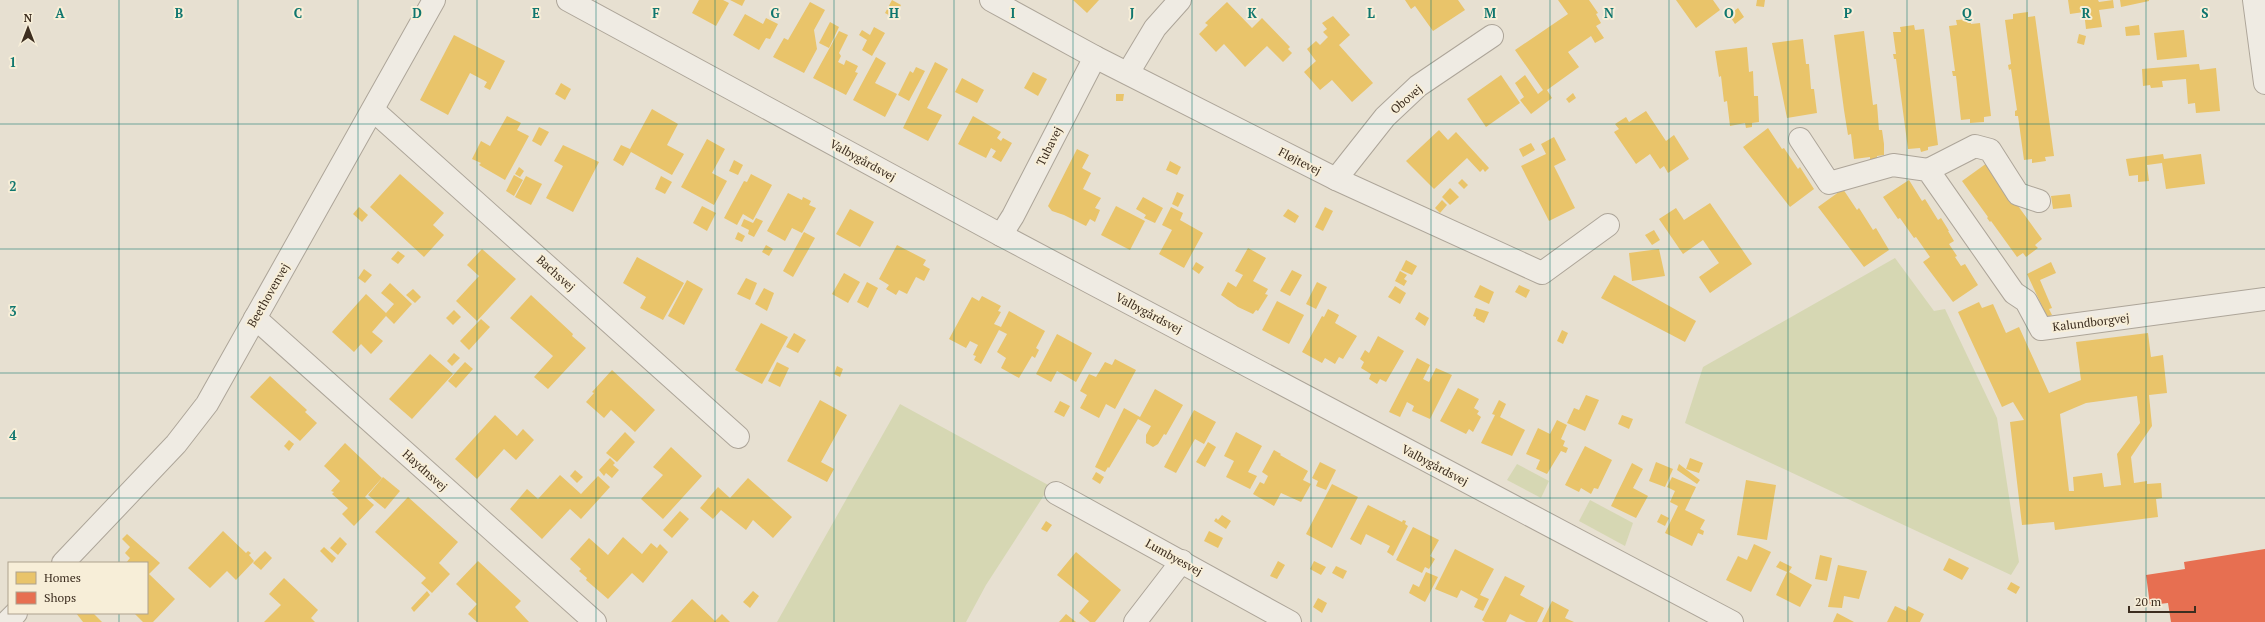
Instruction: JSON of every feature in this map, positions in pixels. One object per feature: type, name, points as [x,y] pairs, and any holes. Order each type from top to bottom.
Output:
[{"type":"street","name":"Beethovenvej","points":[[64,562],[176,444],[207,404],[434,0]]},
{"type":"street","name":"Valbygårdsvej","points":[[568,0],[1001,235],[1732,622]]},
{"type":"street","name":"Fløjtevej","points":[[990,0],[1095,57],[1336,179],[1542,273],[1608,225]]},
{"type":"street","points":[[1128,73],[1155,28],[1180,0]]},
{"type":"street","points":[[2254,0],[2265,83]]},
{"type":"street","name":"Obovej","points":[[1336,179],[1385,117],[1418,86],[1492,36]]},
{"type":"street","name":"Tubavej","points":[[1001,235],[1013,216],[1095,57]]},
{"type":"street","name":"Bachsvej","points":[[373,110],[738,437]]},
{"type":"street","points":[[1800,139],[1829,183],[1894,166],[1928,170],[1975,146],[1990,150],[2018,194],[2039,201]]},
{"type":"street","name":"Kalundborgvej","points":[[1928,170],[2014,293],[2026,301],[2041,329],[2265,299]]},
{"type":"street","name":"Haydnsvej","points":[[255,318],[595,622]]},
{"type":"street","name":"Lumbyesvej","points":[[1056,493],[1182,561],[1290,622]]},
{"type":"street","points":[[1135,622],[1182,561]]},
{"type":"street","points":[[8,622],[15,614]]},
{"type":"green space","points":[[1895,258],[1934,311],[1945,309],[1997,418],[2019,562],[2011,575],[1685,423],[1703,367]]},
{"type":"green space","points":[[900,404],[1050,486],[986,585],[966,622],[777,622]]},
{"type":"green space","points":[[1517,464],[1549,481],[1541,498],[1507,480]]},
{"type":"green space","points":[[1590,500],[1633,523],[1625,546],[1579,521]]},
{"type":"building: Homes","points":[[699,0],[723,0],[729,3],[716,26],[692,13]]},
{"type":"building: Homes","points":[[730,0],[745,0],[742,6]]},
{"type":"building: Homes","points":[[892,0],[901,5],[894,18],[885,13]]},
{"type":"building: Homes","points":[[1073,0],[1099,0],[1087,13]]},
{"type":"building: Homes","points":[[1405,0],[1458,0],[1465,10],[1433,31],[1415,6],[1411,9]]},
{"type":"building: Homes","points":[[1558,0],[1589,0],[1598,13],[1596,14],[1601,23],[1596,26],[1604,38],[1595,43],[1591,36],[1568,52],[1579,67],[1547,90],[1552,98],[1531,114],[1520,100],[1524,97],[1515,83],[1525,75],[1538,94],[1543,90],[1515,50],[1568,14]]},
{"type":"building: Homes","points":[[1676,0],[1713,0],[1720,10],[1696,28]]},
{"type":"building: Homes","points":[[1757,0],[1765,0],[1764,7],[1756,6]]},
{"type":"building: Homes","points":[[2068,0],[2098,0],[2099,2],[2113,0],[2114,8],[2099,10],[2102,27],[2086,29],[2084,12],[2070,14]]},
{"type":"building: Homes","points":[[2120,0],[2149,0],[2149,1],[2121,7]]},
{"type":"building: Homes","points":[[810,2],[825,10],[814,30],[817,49],[804,73],[773,57],[784,38],[788,40]]},
{"type":"building: Homes","points":[[1227,2],[1252,28],[1262,18],[1290,47],[1288,49],[1292,53],[1283,62],[1267,46],[1245,67],[1224,44],[1216,52],[1199,34],[1208,25],[1205,23]]},
{"type":"building: Homes","points":[[1738,8],[1744,17],[1735,24],[1729,15]]},
{"type":"building: Homes","points":[[2028,12],[2028,17],[2035,16],[2054,156],[2045,157],[2046,161],[2032,163],[2032,159],[2024,160],[2018,116],[2015,116],[2015,111],[2017,110],[2011,69],[2009,70],[2008,65],[2011,64],[2005,20],[2013,19],[2013,14]]},
{"type":"building: Homes","points":[[745,14],[763,24],[766,18],[778,24],[770,39],[766,38],[759,50],[733,35]]},
{"type":"building: Homes","points":[[1333,16],[1350,35],[1339,45],[1373,83],[1352,102],[1332,80],[1320,90],[1304,72],[1316,61],[1307,49],[1316,41],[1320,45],[1328,37],[1323,32],[1327,29],[1322,23]]},
{"type":"building: Homes","points":[[1970,19],[1971,24],[1980,23],[1991,116],[1984,117],[1984,122],[1970,123],[1970,119],[1961,120],[1956,76],[1953,76],[1952,71],[1955,71],[1949,26],[1957,25],[1956,20]]},
{"type":"building: Homes","points":[[830,22],[839,27],[829,48],[819,43]]},
{"type":"building: Homes","points":[[1914,25],[1915,30],[1924,29],[1938,145],[1928,147],[1928,150],[1921,152],[1920,148],[1908,149],[1896,59],[1894,59],[1893,54],[1896,54],[1893,32],[1901,32],[1900,27]]},
{"type":"building: Homes","points":[[2139,25],[2140,35],[2126,36],[2125,27]]},
{"type":"building: Homes","points":[[874,27],[885,33],[872,56],[862,50],[867,40],[859,35],[862,30],[870,35]]},
{"type":"building: Homes","points":[[2184,30],[2187,57],[2157,60],[2154,33]]},
{"type":"building: Homes","points":[[839,31],[848,35],[839,53],[841,56],[838,62],[844,65],[846,60],[858,66],[855,72],[858,73],[846,95],[813,78]]},
{"type":"building: Homes","points":[[1864,31],[1873,105],[1877,104],[1879,130],[1882,130],[1884,144],[1884,155],[1877,156],[1877,159],[1870,160],[1870,157],[1854,159],[1851,134],[1848,135],[1834,35]]},
{"type":"building: Homes","points":[[2079,34],[2086,36],[2084,45],[2077,43]]},
{"type":"building: Homes","points":[[454,35],[505,61],[490,90],[484,87],[487,82],[470,73],[448,115],[420,100]]},
{"type":"building: Homes","points":[[1803,39],[1806,64],[1809,64],[1811,89],[1814,89],[1817,113],[1787,118],[1772,43]]},
{"type":"building: Homes","points":[[1747,47],[1749,72],[1753,71],[1754,96],[1758,96],[1759,122],[1752,123],[1752,127],[1746,128],[1745,123],[1730,126],[1727,101],[1724,102],[1721,76],[1719,77],[1715,51]]},
{"type":"building: Homes","points":[[876,57],[886,63],[875,83],[897,94],[885,117],[853,100]]},
{"type":"building: Homes","points":[[935,62],[948,69],[927,108],[942,115],[928,141],[903,128]]},
{"type":"building: Homes","points":[[2199,64],[2200,70],[2216,68],[2220,111],[2196,113],[2195,103],[2188,104],[2186,79],[2162,81],[2163,87],[2151,88],[2150,85],[2143,86],[2142,69]]},
{"type":"building: Homes","points":[[916,67],[925,71],[909,101],[898,95],[910,71],[913,73]]},
{"type":"building: Homes","points":[[1033,72],[1047,79],[1038,96],[1024,88]]},
{"type":"building: Homes","points":[[1501,75],[1520,103],[1486,127],[1467,99]]},
{"type":"building: Homes","points":[[962,78],[984,90],[977,103],[955,92]]},
{"type":"building: Homes","points":[[561,83],[571,89],[565,100],[555,94]]},
{"type":"building: Homes","points":[[1573,93],[1576,98],[1569,103],[1566,99]]},
{"type":"building: Homes","points":[[1116,94],[1124,94],[1123,101],[1116,101]]},
{"type":"building: Homes","points":[[652,109],[678,124],[667,145],[684,154],[672,175],[631,152],[623,166],[613,160],[621,145],[630,149]]},
{"type":"building: Homes","points":[[1646,111],[1666,141],[1674,135],[1689,159],[1668,173],[1664,166],[1660,169],[1650,154],[1636,164],[1614,132],[1619,129],[1615,124],[1626,117],[1629,122]]},
{"type":"building: Homes","points":[[507,116],[521,123],[517,130],[529,136],[505,180],[479,165],[481,163],[472,159],[481,141],[490,146]]},
{"type":"building: Homes","points":[[973,116],[1001,132],[997,138],[1001,141],[1003,138],[1012,143],[1001,162],[992,157],[996,151],[991,148],[986,158],[958,144]]},
{"type":"building: Homes","points":[[539,127],[549,132],[541,146],[532,141]]},
{"type":"building: Homes","points":[[1768,128],[1798,169],[1800,167],[1814,189],[1790,207],[1743,147]]},
{"type":"building: Homes","points":[[1439,130],[1448,140],[1456,132],[1489,168],[1485,172],[1483,169],[1480,172],[1467,158],[1434,189],[1406,161]]},
{"type":"building: Homes","points":[[1554,137],[1566,160],[1554,166],[1575,208],[1549,221],[1521,166],[1546,154],[1541,144]]},
{"type":"building: Homes","points":[[707,139],[725,149],[712,173],[727,181],[714,205],[681,187]]},
{"type":"building: Homes","points":[[1531,143],[1535,150],[1523,157],[1519,149]]},
{"type":"building: Homes","points":[[563,145],[599,162],[573,212],[546,198],[563,166],[554,161]]},
{"type":"building: Homes","points":[[1077,149],[1089,155],[1082,168],[1091,173],[1083,189],[1101,198],[1095,208],[1100,210],[1095,222],[1090,219],[1086,226],[1052,211],[1048,206]]},
{"type":"building: Homes","points":[[2163,154],[2164,159],[2201,154],[2205,184],[2166,189],[2162,163],[2147,165],[2149,181],[2138,182],[2138,175],[2129,176],[2126,159]]},
{"type":"building: Homes","points":[[734,160],[743,165],[738,175],[729,171]]},
{"type":"building: Homes","points":[[1170,161],[1181,167],[1177,175],[1166,170]]},
{"type":"building: Homes","points":[[1987,163],[2042,239],[2035,245],[2038,248],[2026,257],[2023,253],[2017,257],[1991,221],[1990,222],[1987,218],[1988,217],[1962,181]]},
{"type":"building: Homes","points":[[519,167],[524,171],[520,177],[515,174]]},
{"type":"building: Homes","points":[[400,174],[444,213],[433,225],[444,235],[424,257],[370,207]]},
{"type":"building: Homes","points":[[751,174],[772,185],[753,220],[743,214],[737,225],[724,218],[744,181],[747,182]]},
{"type":"building: Homes","points":[[514,175],[523,180],[514,196],[506,191]]},
{"type":"building: Homes","points":[[526,176],[542,184],[531,205],[515,197]]},
{"type":"building: Homes","points":[[661,176],[672,182],[665,194],[655,189]]},
{"type":"building: Homes","points":[[1462,179],[1468,185],[1464,189],[1458,183]]},
{"type":"building: Homes","points":[[1909,180],[1922,201],[1925,199],[1938,220],[1941,218],[1954,241],[1949,244],[1957,256],[1955,257],[1961,266],[1965,264],[1978,285],[1953,302],[1923,262],[1930,257],[1900,218],[1898,219],[1883,197]]},
{"type":"building: Homes","points":[[1450,188],[1459,197],[1450,205],[1442,197]]},
{"type":"building: Homes","points":[[1843,189],[1857,210],[1859,208],[1873,230],[1876,228],[1889,250],[1864,267],[1818,207]]},
{"type":"building: Homes","points":[[1177,192],[1184,195],[1178,207],[1172,204]]},
{"type":"building: Homes","points":[[788,193],[802,200],[803,197],[811,201],[809,205],[816,208],[802,233],[792,228],[785,241],[767,231]]},
{"type":"building: Homes","points":[[2070,194],[2072,207],[2053,209],[2051,196]]},
{"type":"building: Homes","points":[[1143,197],[1163,208],[1155,223],[1144,218],[1146,215],[1136,209]]},
{"type":"building: Homes","points":[[1442,200],[1447,205],[1440,213],[1435,208]]},
{"type":"building: Homes","points":[[1710,203],[1752,264],[1710,293],[1699,277],[1719,263],[1703,240],[1683,254],[1659,219],[1676,208],[1684,220]]},
{"type":"building: Homes","points":[[702,206],[716,213],[707,231],[693,223]]},
{"type":"building: Homes","points":[[1116,206],[1145,221],[1130,250],[1101,235]]},
{"type":"building: Homes","points":[[359,207],[368,215],[362,222],[353,214]]},
{"type":"building: Homes","points":[[1171,207],[1183,213],[1180,220],[1203,233],[1184,268],[1159,254],[1172,230],[1162,225]]},
{"type":"building: Homes","points":[[1325,207],[1333,211],[1323,231],[1315,227]]},
{"type":"building: Homes","points":[[850,209],[874,222],[860,247],[836,234]]},
{"type":"building: Homes","points":[[1288,209],[1299,216],[1295,223],[1283,216]]},
{"type":"building: Homes","points":[[756,218],[763,221],[754,237],[748,234],[749,230],[741,226],[744,219],[753,223]]},
{"type":"building: Homes","points":[[1654,230],[1660,240],[1652,245],[1645,235]]},
{"type":"building: Homes","points":[[738,232],[745,236],[742,242],[735,239]]},
{"type":"building: Homes","points":[[804,232],[815,238],[793,277],[783,271]]},
{"type":"building: Homes","points":[[766,245],[773,249],[769,256],[762,252]]},
{"type":"building: Homes","points":[[897,245],[926,260],[923,265],[930,269],[924,281],[916,277],[907,294],[899,290],[896,295],[886,289],[889,285],[879,279]]},
{"type":"building: Homes","points":[[1248,248],[1266,258],[1253,281],[1268,289],[1265,294],[1268,295],[1258,311],[1256,310],[1253,314],[1238,307],[1221,295],[1228,282],[1236,287],[1243,275],[1235,271]]},
{"type":"building: Homes","points":[[482,249],[516,279],[477,321],[456,301],[479,276],[467,265]]},
{"type":"building: Homes","points":[[1659,249],[1665,276],[1632,281],[1629,253]]},
{"type":"building: Homes","points":[[398,251],[405,256],[398,264],[391,259]]},
{"type":"building: Homes","points":[[637,257],[684,283],[663,320],[640,308],[646,297],[623,283]]},
{"type":"building: Homes","points":[[1406,260],[1417,266],[1412,275],[1401,270]]},
{"type":"building: Homes","points":[[1196,262],[1204,267],[1199,274],[1192,269]]},
{"type":"building: Homes","points":[[2051,262],[2056,273],[2040,280],[2052,308],[2049,309],[2052,315],[2047,317],[2027,274]]},
{"type":"building: Homes","points":[[364,269],[372,275],[365,283],[358,278]]},
{"type":"building: Homes","points":[[1292,270],[1302,275],[1290,296],[1280,291]]},
{"type":"building: Homes","points":[[1400,271],[1407,275],[1404,279],[1407,281],[1404,286],[1395,281]]},
{"type":"building: Homes","points":[[844,273],[860,282],[848,303],[832,294]]},
{"type":"building: Homes","points":[[1614,275],[1696,321],[1685,342],[1601,298]]},
{"type":"building: Homes","points":[[746,278],[757,283],[750,300],[737,294]]},
{"type":"building: Homes","points":[[687,280],[703,289],[684,325],[668,316]]},
{"type":"building: Homes","points":[[867,282],[878,288],[868,308],[857,302]]},
{"type":"building: Homes","points":[[1317,282],[1327,287],[1316,309],[1306,304]]},
{"type":"building: Homes","points":[[390,283],[412,304],[394,324],[386,316],[372,332],[383,341],[371,354],[361,344],[354,352],[332,332],[366,294],[386,313],[394,304],[381,293]]},
{"type":"building: Homes","points":[[1480,285],[1494,292],[1489,304],[1474,297]]},
{"type":"building: Homes","points":[[1519,285],[1530,290],[1526,298],[1515,292]]},
{"type":"building: Homes","points":[[1395,286],[1406,293],[1400,304],[1388,297]]},
{"type":"building: Homes","points":[[764,288],[774,293],[767,311],[755,304]]},
{"type":"building: Homes","points":[[413,289],[421,297],[415,303],[406,295]]},
{"type":"building: Homes","points":[[531,295],[586,348],[548,389],[534,377],[553,356],[510,318]]},
{"type":"building: Homes","points":[[982,296],[1001,306],[998,311],[1001,312],[994,324],[1001,327],[1009,311],[1045,331],[1036,348],[1039,350],[1035,358],[1032,356],[1019,378],[1001,368],[1006,358],[997,352],[1007,334],[999,330],[981,364],[974,360],[976,356],[973,355],[978,345],[970,341],[966,348],[949,339],[972,297],[979,301]]},
{"type":"building: Homes","points":[[1277,301],[1304,315],[1289,344],[1262,330]]},
{"type":"building: Homes","points":[[1979,302],[1982,308],[1993,304],[2006,333],[2019,327],[2049,393],[2081,380],[2076,342],[2148,333],[2151,357],[2163,355],[2167,393],[2149,395],[2152,426],[2131,457],[2134,483],[2147,481],[2147,484],[2161,483],[2162,498],[2156,499],[2158,517],[2055,530],[2054,522],[2022,525],[2010,422],[2024,420],[2013,402],[2002,407],[1958,312]],"holes":[[[2137,396],[2140,423],[2117,454],[2121,485],[2104,487],[2102,473],[2073,477],[2074,491],[2069,491],[2060,414],[2086,403]]]},
{"type":"building: Homes","points":[[1476,308],[1489,312],[1484,323],[1473,316]]},
{"type":"building: Homes","points":[[1328,309],[1339,315],[1335,323],[1357,336],[1343,359],[1339,357],[1335,364],[1325,358],[1322,363],[1302,352],[1322,316],[1324,317]]},
{"type":"building: Homes","points":[[454,310],[461,317],[453,325],[446,318]]},
{"type":"building: Homes","points":[[1419,312],[1429,318],[1425,326],[1415,319]]},
{"type":"building: Homes","points":[[481,319],[490,327],[469,350],[460,341]]},
{"type":"building: Homes","points":[[761,323],[788,337],[762,384],[735,370]]},
{"type":"building: Homes","points":[[1562,330],[1568,333],[1563,344],[1557,341]]},
{"type":"building: Homes","points":[[794,333],[806,340],[798,353],[786,347]]},
{"type":"building: Homes","points":[[1057,334],[1092,353],[1076,382],[1057,371],[1051,382],[1036,374]]},
{"type":"building: Homes","points":[[1378,336],[1404,351],[1386,382],[1380,379],[1377,384],[1369,379],[1371,374],[1361,368],[1364,362],[1360,359],[1365,350],[1369,353]]},
{"type":"building: Homes","points":[[454,353],[460,358],[452,366],[447,361]]},
{"type":"building: Homes","points":[[430,354],[453,374],[412,419],[389,399]]},
{"type":"building: Homes","points":[[1417,358],[1430,365],[1423,379],[1429,382],[1436,368],[1452,375],[1430,419],[1412,411],[1414,406],[1407,402],[1400,417],[1389,412]]},
{"type":"building: Homes","points":[[1115,359],[1136,370],[1115,409],[1106,404],[1099,418],[1080,408],[1087,395],[1080,391],[1089,374],[1096,377],[1105,362],[1112,365]]},
{"type":"building: Homes","points":[[465,362],[473,369],[456,388],[448,381]]},
{"type":"building: Homes","points":[[777,362],[789,368],[780,387],[768,381]]},
{"type":"building: Homes","points":[[837,366],[843,369],[840,377],[834,374]]},
{"type":"building: Homes","points":[[612,370],[655,410],[635,432],[611,410],[604,418],[586,402],[594,393],[592,392]]},
{"type":"building: Homes","points":[[270,376],[307,410],[305,412],[317,423],[300,441],[250,397]]},
{"type":"building: Homes","points":[[1458,388],[1479,399],[1474,408],[1479,411],[1477,414],[1481,417],[1473,432],[1469,429],[1466,434],[1440,421]]},
{"type":"building: Homes","points":[[1155,389],[1183,405],[1166,435],[1164,434],[1158,444],[1153,447],[1146,443],[1146,435],[1151,426],[1138,419],[1109,468],[1108,467],[1105,472],[1095,467],[1124,408],[1140,417]]},
{"type":"building: Homes","points":[[1586,395],[1599,400],[1585,431],[1567,423],[1574,408],[1579,410]]},
{"type":"building: Homes","points":[[820,400],[847,415],[821,462],[834,469],[827,482],[787,461]]},
{"type":"building: Homes","points":[[1499,400],[1506,404],[1500,417],[1525,430],[1512,456],[1481,443],[1495,415],[1492,414]]},
{"type":"building: Homes","points":[[1060,401],[1070,406],[1064,417],[1054,412]]},
{"type":"building: Homes","points":[[1194,410],[1216,422],[1204,444],[1195,439],[1176,473],[1164,467]]},
{"type":"building: Homes","points":[[495,415],[517,436],[523,429],[534,440],[516,460],[504,449],[477,479],[455,459]]},
{"type":"building: Homes","points":[[1622,415],[1633,419],[1629,429],[1618,424]]},
{"type":"building: Homes","points":[[1557,420],[1567,425],[1561,439],[1565,441],[1563,446],[1568,448],[1566,453],[1561,451],[1547,474],[1536,469],[1540,460],[1526,454],[1538,428],[1550,434]]},
{"type":"building: Homes","points":[[625,432],[635,442],[617,462],[606,453]]},
{"type":"building: Homes","points":[[1236,432],[1262,446],[1248,472],[1257,476],[1250,489],[1226,477],[1234,461],[1224,456]]},
{"type":"building: Homes","points":[[289,440],[294,444],[289,451],[284,446]]},
{"type":"building: Homes","points":[[1208,442],[1216,447],[1205,467],[1196,462]]},
{"type":"building: Homes","points":[[345,443],[382,478],[365,497],[374,505],[354,526],[342,514],[348,508],[332,494],[334,492],[331,491],[340,481],[324,466]]},
{"type":"building: Homes","points":[[1585,446],[1612,460],[1598,489],[1594,488],[1591,494],[1581,488],[1579,492],[1565,485]]},
{"type":"building: Homes","points":[[671,447],[702,476],[663,519],[641,499],[663,475],[653,467]]},
{"type":"building: Homes","points":[[1274,450],[1308,471],[1303,480],[1311,484],[1301,502],[1281,493],[1274,506],[1253,494],[1260,482],[1264,484],[1268,476],[1262,472]]},
{"type":"building: Homes","points":[[610,458],[615,463],[613,465],[619,470],[612,478],[606,473],[604,476],[599,470]]},
{"type":"building: Homes","points":[[1690,458],[1703,463],[1699,473],[1686,469]]},
{"type":"building: Homes","points":[[1320,462],[1336,470],[1326,490],[1316,486],[1318,481],[1312,478]]},
{"type":"building: Homes","points":[[1656,462],[1673,469],[1665,487],[1649,481]]},
{"type":"building: Homes","points":[[1632,463],[1643,469],[1633,488],[1648,496],[1636,518],[1611,506]]},
{"type":"building: Homes","points":[[1679,464],[1700,480],[1697,484],[1677,470]]},
{"type":"building: Homes","points":[[575,470],[583,477],[577,483],[570,476]]},
{"type":"building: Homes","points":[[1096,472],[1104,477],[1100,484],[1092,479]]},
{"type":"building: Homes","points":[[560,475],[581,494],[598,476],[610,487],[581,519],[570,509],[542,539],[510,509],[527,489],[538,499]]},
{"type":"building: Homes","points":[[383,477],[400,491],[385,509],[368,495]]},
{"type":"building: Homes","points":[[1672,477],[1696,487],[1685,510],[1705,520],[1700,529],[1704,531],[1703,535],[1698,533],[1692,546],[1665,533],[1678,506],[1670,502],[1675,491],[1667,487]]},
{"type":"building: Homes","points":[[748,478],[792,517],[773,538],[753,520],[746,530],[721,510],[713,519],[700,508],[718,487],[730,498]]},
{"type":"building: Homes","points":[[1746,480],[1776,485],[1767,540],[1737,535]]},
{"type":"building: Homes","points":[[1332,484],[1358,497],[1332,548],[1306,534]]},
{"type":"building: Homes","points":[[408,497],[458,542],[439,563],[450,574],[432,593],[421,583],[426,578],[375,532]]},
{"type":"building: Homes","points":[[1368,505],[1402,522],[1403,520],[1406,521],[1405,524],[1408,526],[1393,556],[1387,552],[1390,546],[1366,534],[1361,545],[1350,539]]},
{"type":"building: Homes","points":[[680,511],[689,519],[672,538],[663,530]]},
{"type":"building: Homes","points":[[1661,514],[1669,518],[1665,526],[1657,522]]},
{"type":"building: Homes","points":[[1222,515],[1231,521],[1226,529],[1214,521],[1216,518],[1218,520]]},
{"type":"building: Homes","points":[[1046,521],[1052,525],[1047,532],[1041,529]]},
{"type":"building: Homes","points":[[1413,527],[1439,540],[1430,556],[1435,559],[1429,569],[1425,567],[1422,573],[1396,560]]},
{"type":"building: Homes","points":[[223,531],[246,553],[248,551],[251,553],[249,555],[254,561],[236,580],[227,571],[210,588],[188,568]]},
{"type":"building: Homes","points":[[1209,531],[1223,538],[1218,548],[1204,541]]},
{"type":"building: Homes","points":[[127,534],[160,563],[149,574],[175,599],[153,622],[143,622],[135,614],[148,614],[148,562],[127,562],[130,558],[125,553],[130,547],[122,539]]},
{"type":"building: Homes","points":[[340,537],[347,544],[338,555],[330,548]]},
{"type":"building: Homes","points":[[623,537],[642,554],[651,543],[657,548],[660,544],[668,552],[643,583],[632,573],[608,599],[586,580],[587,578],[579,571],[581,569],[570,559],[589,538],[608,555]]},
{"type":"building: Homes","points":[[1754,544],[1771,552],[1751,592],[1726,580],[1738,556],[1747,560]]},
{"type":"building: Homes","points":[[324,547],[336,558],[332,563],[320,551]]},
{"type":"building: Homes","points":[[1455,549],[1494,569],[1480,595],[1489,599],[1483,611],[1474,607],[1478,599],[1461,590],[1457,598],[1435,589]]},
{"type":"building: Homes","points":[[265,551],[272,558],[261,570],[253,563]]},
{"type":"building: Homes","points":[[1076,552],[1121,590],[1095,622],[1090,622],[1079,613],[1089,601],[1057,575]]},
{"type":"building: Homes","points":[[1820,555],[1832,558],[1827,581],[1815,579]]},
{"type":"building: Homes","points":[[1949,558],[1969,568],[1962,580],[1943,570]]},
{"type":"building: Homes","points":[[478,561],[521,601],[515,607],[529,622],[477,622],[468,614],[477,604],[456,584]]},
{"type":"building: Homes","points":[[1278,561],[1285,565],[1277,579],[1270,576]]},
{"type":"building: Homes","points":[[1314,561],[1326,567],[1321,575],[1310,569]]},
{"type":"building: Homes","points":[[1780,561],[1792,567],[1789,572],[1812,585],[1800,607],[1776,595],[1787,572],[1776,567]]},
{"type":"building: Homes","points":[[1838,565],[1867,571],[1859,599],[1844,596],[1842,608],[1828,607]]},
{"type":"building: Homes","points":[[1336,566],[1347,571],[1343,579],[1332,573]]},
{"type":"building: Homes","points":[[1426,572],[1438,577],[1425,602],[1409,593],[1413,584],[1419,587]]},
{"type":"building: Homes","points":[[1505,576],[1525,586],[1520,595],[1544,608],[1537,622],[1526,622],[1510,614],[1506,622],[1485,622],[1482,620]]},
{"type":"building: Homes","points":[[284,578],[318,610],[311,618],[315,622],[264,622],[281,605],[269,594]]},
{"type":"building: Homes","points":[[2011,582],[2020,587],[2016,594],[2007,589]]},
{"type":"building: Homes","points":[[427,591],[430,595],[414,612],[411,608]]},
{"type":"building: Homes","points":[[753,591],[759,596],[750,608],[743,602]]},
{"type":"building: Homes","points":[[1318,598],[1327,603],[1322,613],[1313,607]]},
{"type":"building: Homes","points":[[692,599],[715,621],[722,614],[730,622],[671,622]]},
{"type":"building: Homes","points":[[1552,601],[1569,610],[1565,618],[1574,622],[1542,622]]},
{"type":"building: Homes","points":[[1895,606],[1906,611],[1908,606],[1924,614],[1920,622],[1887,622]]},
{"type":"building: Homes","points":[[1837,613],[1854,622],[1833,622]]},
{"type":"building: Homes","points":[[77,614],[94,614],[102,622],[83,622]]},
{"type":"building: Homes","points":[[1066,614],[1076,622],[1059,622]]},
{"type":"building: Shops","points":[[2265,549],[2265,622],[2171,622],[2168,603],[2150,605],[2146,575],[2185,569],[2184,562]]}]
